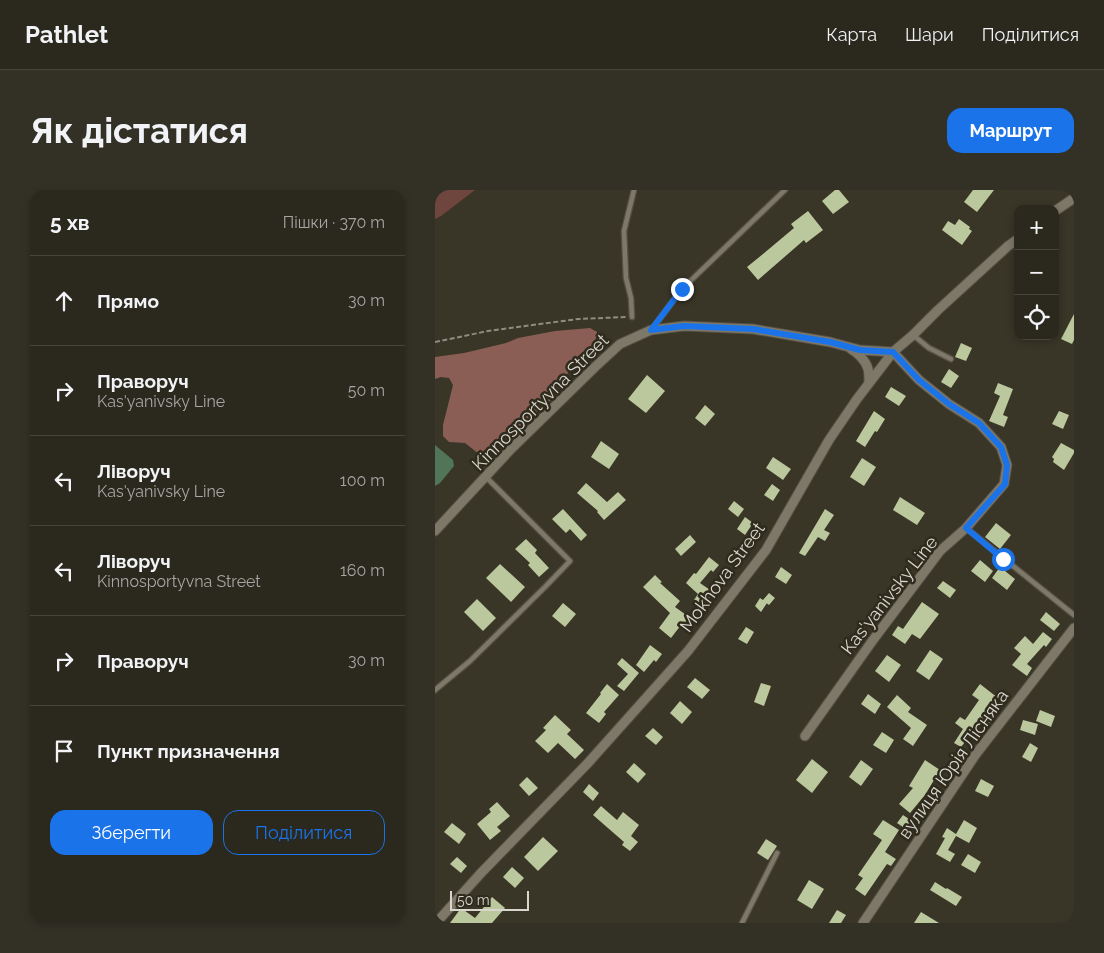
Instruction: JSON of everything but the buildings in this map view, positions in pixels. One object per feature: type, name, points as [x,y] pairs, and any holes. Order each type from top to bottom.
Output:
[{"type":"street","points":[[1059,208],[1074,198]]},
{"type":"street","name":"Mokhova Street","points":[[436,923],[481,873],[589,763],[688,651],[766,550],[829,440],[857,398],[893,352],[913,336],[937,310],[1014,242]]},
{"type":"street","name":"Kinnosportyvna Street","points":[[435,531],[511,449],[595,367],[620,344],[651,330],[684,326],[753,329],[830,342],[860,350],[893,352]]},
{"type":"street","points":[[849,347],[857,352],[863,360],[868,369],[869,382]]},
{"type":"street","name":"Kas'yanivsky Line","points":[[805,736],[873,640],[940,551],[966,528],[1005,484],[1007,465],[1001,447],[979,423],[949,404],[919,380],[893,352]]},
{"type":"street","name":"вулиця Юрія Лісняка","points":[[863,923],[976,754],[1074,628]]},
{"type":"lane","points":[[632,317],[624,231],[634,190]]},
{"type":"lane","points":[[651,330],[682,289],[785,190]]},
{"type":"lane","points":[[913,336],[929,348],[951,358]]},
{"type":"lane","points":[[435,690],[470,661],[570,561],[486,477]]},
{"type":"lane","points":[[966,528],[1074,615]]},
{"type":"lane","points":[[742,923],[777,852]]},
{"type":"path","points":[[435,342],[488,331],[578,319],[632,317]]},
{"type":"shaded area","points":[[435,190],[475,190],[435,219]]},
{"type":"shaded area","points":[[590,328],[597,332],[593,344],[572,363],[564,382],[553,398],[524,424],[483,454],[479,454],[465,443],[449,442],[443,436],[443,425],[453,385],[449,378],[441,377],[435,379],[435,357],[464,353],[506,343],[518,338],[555,331]]},
{"type":"shaded area","points":[[435,445],[453,460],[454,466],[440,483],[435,486]]},
{"type":"route","points":[[682,289],[651,330],[684,326],[753,329],[830,342],[860,350],[893,352],[919,380],[949,404],[979,423],[1001,447],[1007,465],[1005,484],[966,528],[1003,559]]}]
